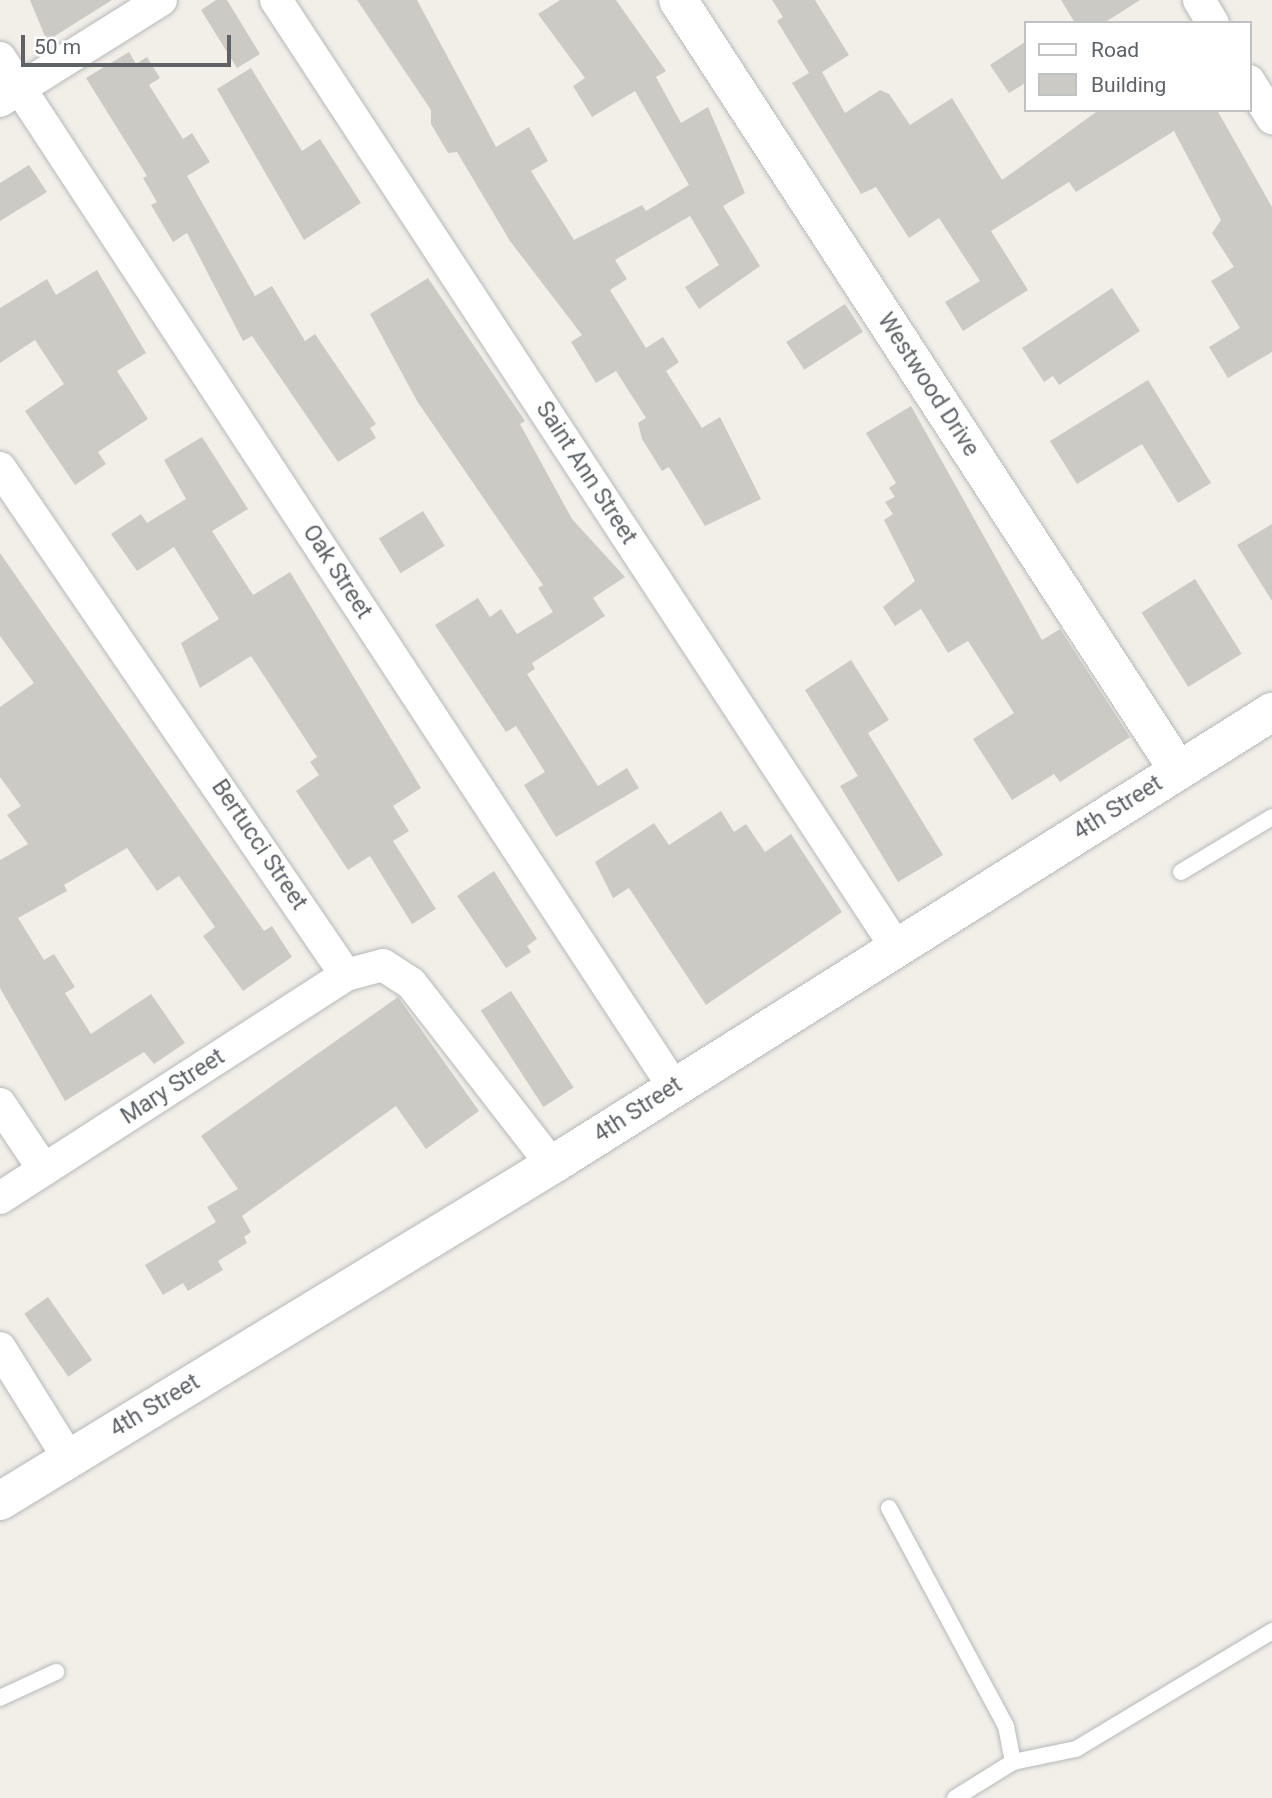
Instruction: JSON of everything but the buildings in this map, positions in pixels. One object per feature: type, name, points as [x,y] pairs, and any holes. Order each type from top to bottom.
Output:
[{"type":"main road","name":"Westwood Drive","points":[[678,0],[1178,770]]},
{"type":"main road","name":"4th Street","points":[[0,1501],[552,1165],[1272,712]]},
{"type":"street","points":[[10,95],[160,0]]},
{"type":"street","name":"Saint Ann Street","points":[[276,0],[896,947]]},
{"type":"street","points":[[1199,0],[1212,21]]},
{"type":"street","name":"Oak Street","points":[[0,58],[10,95],[674,1087]]},
{"type":"street","points":[[1251,84],[1272,118]]},
{"type":"street","name":"Bertucci Street","points":[[0,468],[346,975]]},
{"type":"street","points":[[346,975],[383,965],[411,983],[552,1165]]},
{"type":"street","name":"Mary Street","points":[[0,1199],[346,975]]},
{"type":"street","points":[[0,1104],[44,1170]]},
{"type":"street","points":[[0,1348],[69,1459]]},
{"type":"lane","points":[[1181,872],[1272,817]]},
{"type":"lane","points":[[890,1508],[1006,1726],[1013,1762]]},
{"type":"lane","points":[[955,1798],[1013,1762],[1076,1749],[1272,1631]]},
{"type":"lane","points":[[0,1698],[56,1672]]}]
